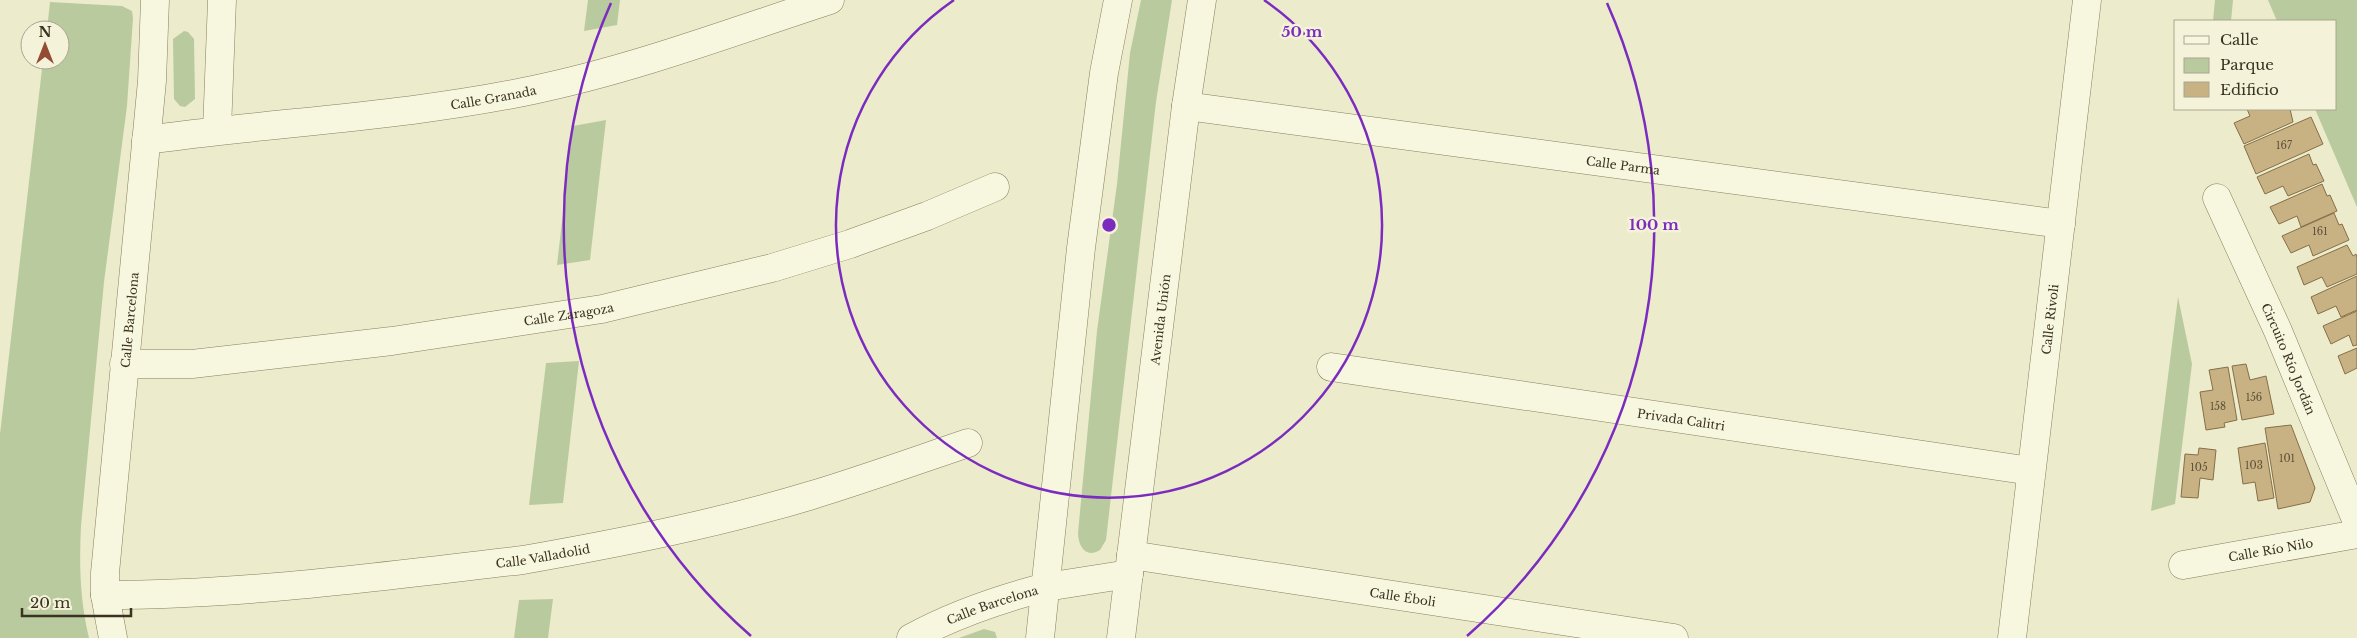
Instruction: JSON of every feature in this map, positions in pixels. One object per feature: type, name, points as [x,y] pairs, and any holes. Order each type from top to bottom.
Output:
[{"type":"street","name":"Calle Barcelona","points":[[113,638],[105,595],[105,573],[152,80],[155,0]]},
{"type":"street","points":[[217,130],[222,0]]},
{"type":"street","name":"Calle Granada","points":[[146,140],[217,130],[333,120],[432,108],[532,90],[601,74],[830,0]]},
{"type":"street","points":[[1040,638],[1082,238],[1104,73],[1118,0]]},
{"type":"street","name":"Avenida Unión","points":[[1121,638],[1186,106],[1202,0]]},
{"type":"street","name":"Calle Rivoli","points":[[2012,638],[2087,0]]},
{"type":"street","name":"Calle Parma","points":[[1186,106],[2061,224]]},
{"type":"street","name":"Calle Zaragoza","points":[[124,364],[168,366],[230,360],[392,341],[602,309],[772,268],[927,216],[995,187]]},
{"type":"street","name":"Circuito Río Jordán","points":[[2217,198],[2278,331],[2357,522]]},
{"type":"street","name":"Privada Calitri","points":[[1331,367],[2032,471]]},
{"type":"street","name":"Calle Valladolid","points":[[105,595],[230,592],[524,560],[708,523],[758,510],[810,496],[968,443]]},
{"type":"street","name":"Calle Río Nilo","points":[[2183,565],[2357,534]]},
{"type":"street","name":"Calle Éboli","points":[[1046,587],[1130,564],[1674,638]]},
{"type":"street","name":"Calle Barcelona","points":[[911,638],[927,629],[1008,597],[1046,587]]},
{"type":"green space","points":[[588,0],[620,0],[617,25],[584,31]]},
{"type":"green space","points":[[1141,0],[1172,0],[1156,102],[1106,540],[1100,550],[1091,553],[1084,550],[1081,546],[1078,533],[1097,331],[1117,184],[1130,53]]},
{"type":"green space","points":[[2215,0],[2233,0],[2231,20],[2213,20]]},
{"type":"green space","points":[[2268,0],[2357,0],[2357,207],[2315,110],[2337,110],[2337,20],[2277,20]]},
{"type":"green space","points":[[50,2],[122,6],[132,11],[133,18],[127,106],[104,282],[81,526],[81,582],[89,638],[0,638],[0,434],[42,70],[70,70],[70,20],[48,20]]},
{"type":"green space","points":[[184,31],[188,32],[194,39],[195,99],[185,107],[180,106],[174,99],[173,39]]},
{"type":"green space","points":[[606,120],[590,260],[557,265],[573,126]]},
{"type":"green space","points":[[2178,297],[2192,364],[2175,504],[2151,511]]},
{"type":"green space","points":[[579,361],[563,503],[529,505],[546,363]]},
{"type":"green space","points":[[553,599],[548,638],[514,638],[519,600]]},
{"type":"green space","points":[[984,629],[995,632],[997,638],[959,638]]},
{"type":"building","points":[[2247,110],[2290,110],[2293,122],[2244,144],[2234,123],[2250,116]]},
{"type":"building","points":[[2311,117],[2323,144],[2256,174],[2244,146]]},
{"type":"building","points":[[2309,154],[2313,165],[2316,164],[2324,181],[2288,196],[2283,186],[2265,194],[2257,177]]},
{"type":"building","points":[[2322,184],[2327,196],[2330,195],[2337,211],[2301,227],[2297,216],[2279,224],[2270,207]]},
{"type":"building","points":[[2334,213],[2339,225],[2342,224],[2349,240],[2313,256],[2309,245],[2291,253],[2282,236]]},
{"type":"building","points":[[2347,245],[2353,256],[2356,254],[2357,274],[2327,287],[2322,277],[2304,285],[2297,267]]},
{"type":"building","points":[[2357,276],[2357,310],[2341,317],[2336,306],[2318,314],[2311,297]]},
{"type":"building","points":[[2357,311],[2357,345],[2353,346],[2349,335],[2331,344],[2323,326]]},
{"type":"building","points":[[2357,348],[2357,368],[2345,374],[2338,356]]},
{"type":"building","points":[[2246,364],[2250,380],[2266,376],[2274,414],[2242,420],[2232,366]]},
{"type":"building","points":[[2228,367],[2237,420],[2224,423],[2225,427],[2206,430],[2200,392],[2213,390],[2209,370]]},
{"type":"building","points":[[2291,425],[2315,488],[2310,502],[2278,509],[2265,428]]},
{"type":"building","points":[[2265,443],[2274,498],[2258,501],[2255,482],[2243,484],[2238,448]]},
{"type":"building","points":[[2199,448],[2216,450],[2213,480],[2200,478],[2198,498],[2181,497],[2185,454],[2198,455]]}]
